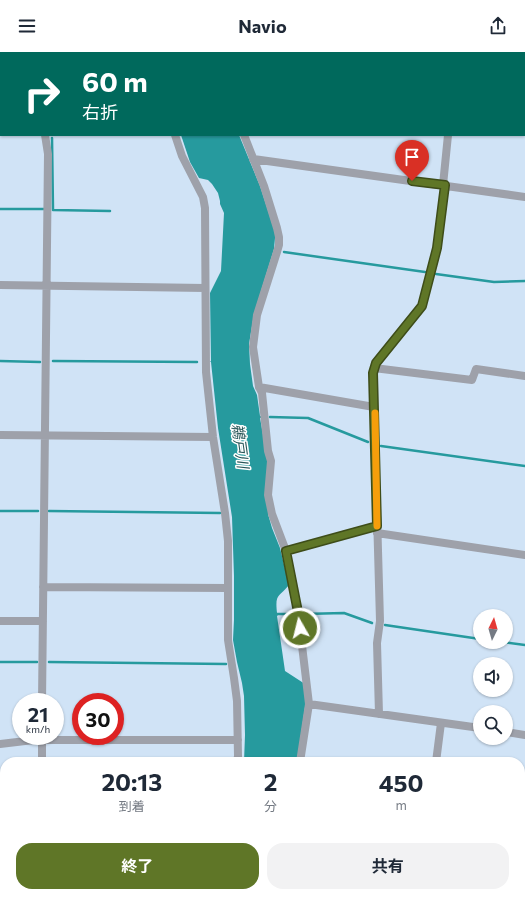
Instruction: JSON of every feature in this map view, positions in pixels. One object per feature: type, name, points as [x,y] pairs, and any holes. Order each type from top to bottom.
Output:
[{"type":"street","points":[[42,693],[48,154],[45,136]]},
{"type":"street","points":[[175,136],[182,156],[203,197],[206,216],[206,372],[213,437],[227,534],[228,640],[237,701],[238,757]]},
{"type":"street","points":[[244,136],[264,186],[279,237],[279,245],[257,315],[253,348],[259,387],[262,393],[268,451],[271,462],[268,495],[272,514],[286,551],[298,612],[309,704],[301,757]]},
{"type":"street","points":[[379,714],[377,643],[380,621],[373,373],[376,363],[422,306],[437,248],[448,136]]},
{"type":"street","points":[[254,159],[525,197]]},
{"type":"street","points":[[0,284],[205,288]]},
{"type":"street","points":[[374,368],[472,380],[476,369],[525,376]]},
{"type":"street","points":[[259,387],[374,407]]},
{"type":"street","points":[[0,435],[213,437]]},
{"type":"street","points":[[286,551],[377,530],[525,555]]},
{"type":"street","points":[[43,587],[228,588]]},
{"type":"street","points":[[0,621],[43,621]]},
{"type":"street","points":[[309,704],[473,727]]},
{"type":"street","points":[[437,757],[442,723]]},
{"type":"street","points":[[513,733],[525,735]]},
{"type":"street","points":[[64,738],[238,740]]},
{"type":"street","points":[[0,744],[12,742]]},
{"type":"street","points":[[42,745],[42,757]]},
{"type":"water","name":"鵜戸川","points":[[181,136],[239,136],[260,186],[275,232],[274,249],[254,314],[249,344],[253,386],[257,395],[260,416],[262,418],[260,418],[268,462],[268,514],[280,548],[289,585],[278,597],[276,602],[285,671],[305,684],[306,700],[298,757],[244,757],[244,696],[233,640],[234,576],[232,517],[218,428],[210,362],[210,293],[221,271],[224,213],[220,204],[218,193],[212,184],[208,180],[199,178],[190,162]]},
{"type":"waterway","points":[[52,138],[53,210],[110,211]]},
{"type":"waterway","points":[[0,209],[44,209]]},
{"type":"waterway","points":[[284,252],[425,272]]},
{"type":"waterway","points":[[436,274],[494,282],[525,281]]},
{"type":"waterway","points":[[0,361],[40,362]]},
{"type":"waterway","points":[[53,361],[197,362]]},
{"type":"waterway","points":[[270,417],[308,418],[368,442]]},
{"type":"waterway","points":[[381,446],[525,466]]},
{"type":"waterway","points":[[0,511],[38,511]]},
{"type":"waterway","points":[[49,511],[220,513]]},
{"type":"waterway","points":[[303,614],[344,613],[372,623]]},
{"type":"waterway","points":[[275,614],[295,614]]},
{"type":"waterway","points":[[385,625],[473,638]]},
{"type":"waterway","points":[[513,643],[525,645]]},
{"type":"waterway","points":[[0,662],[37,662]]},
{"type":"waterway","points":[[49,662],[226,664]]},
{"type":"slow traffic","points":[[375,413],[377,526]]},
{"type":"route","points":[[300,628],[286,551],[377,526],[373,373],[376,363],[422,306],[437,248],[445,185],[412,181]]}]
